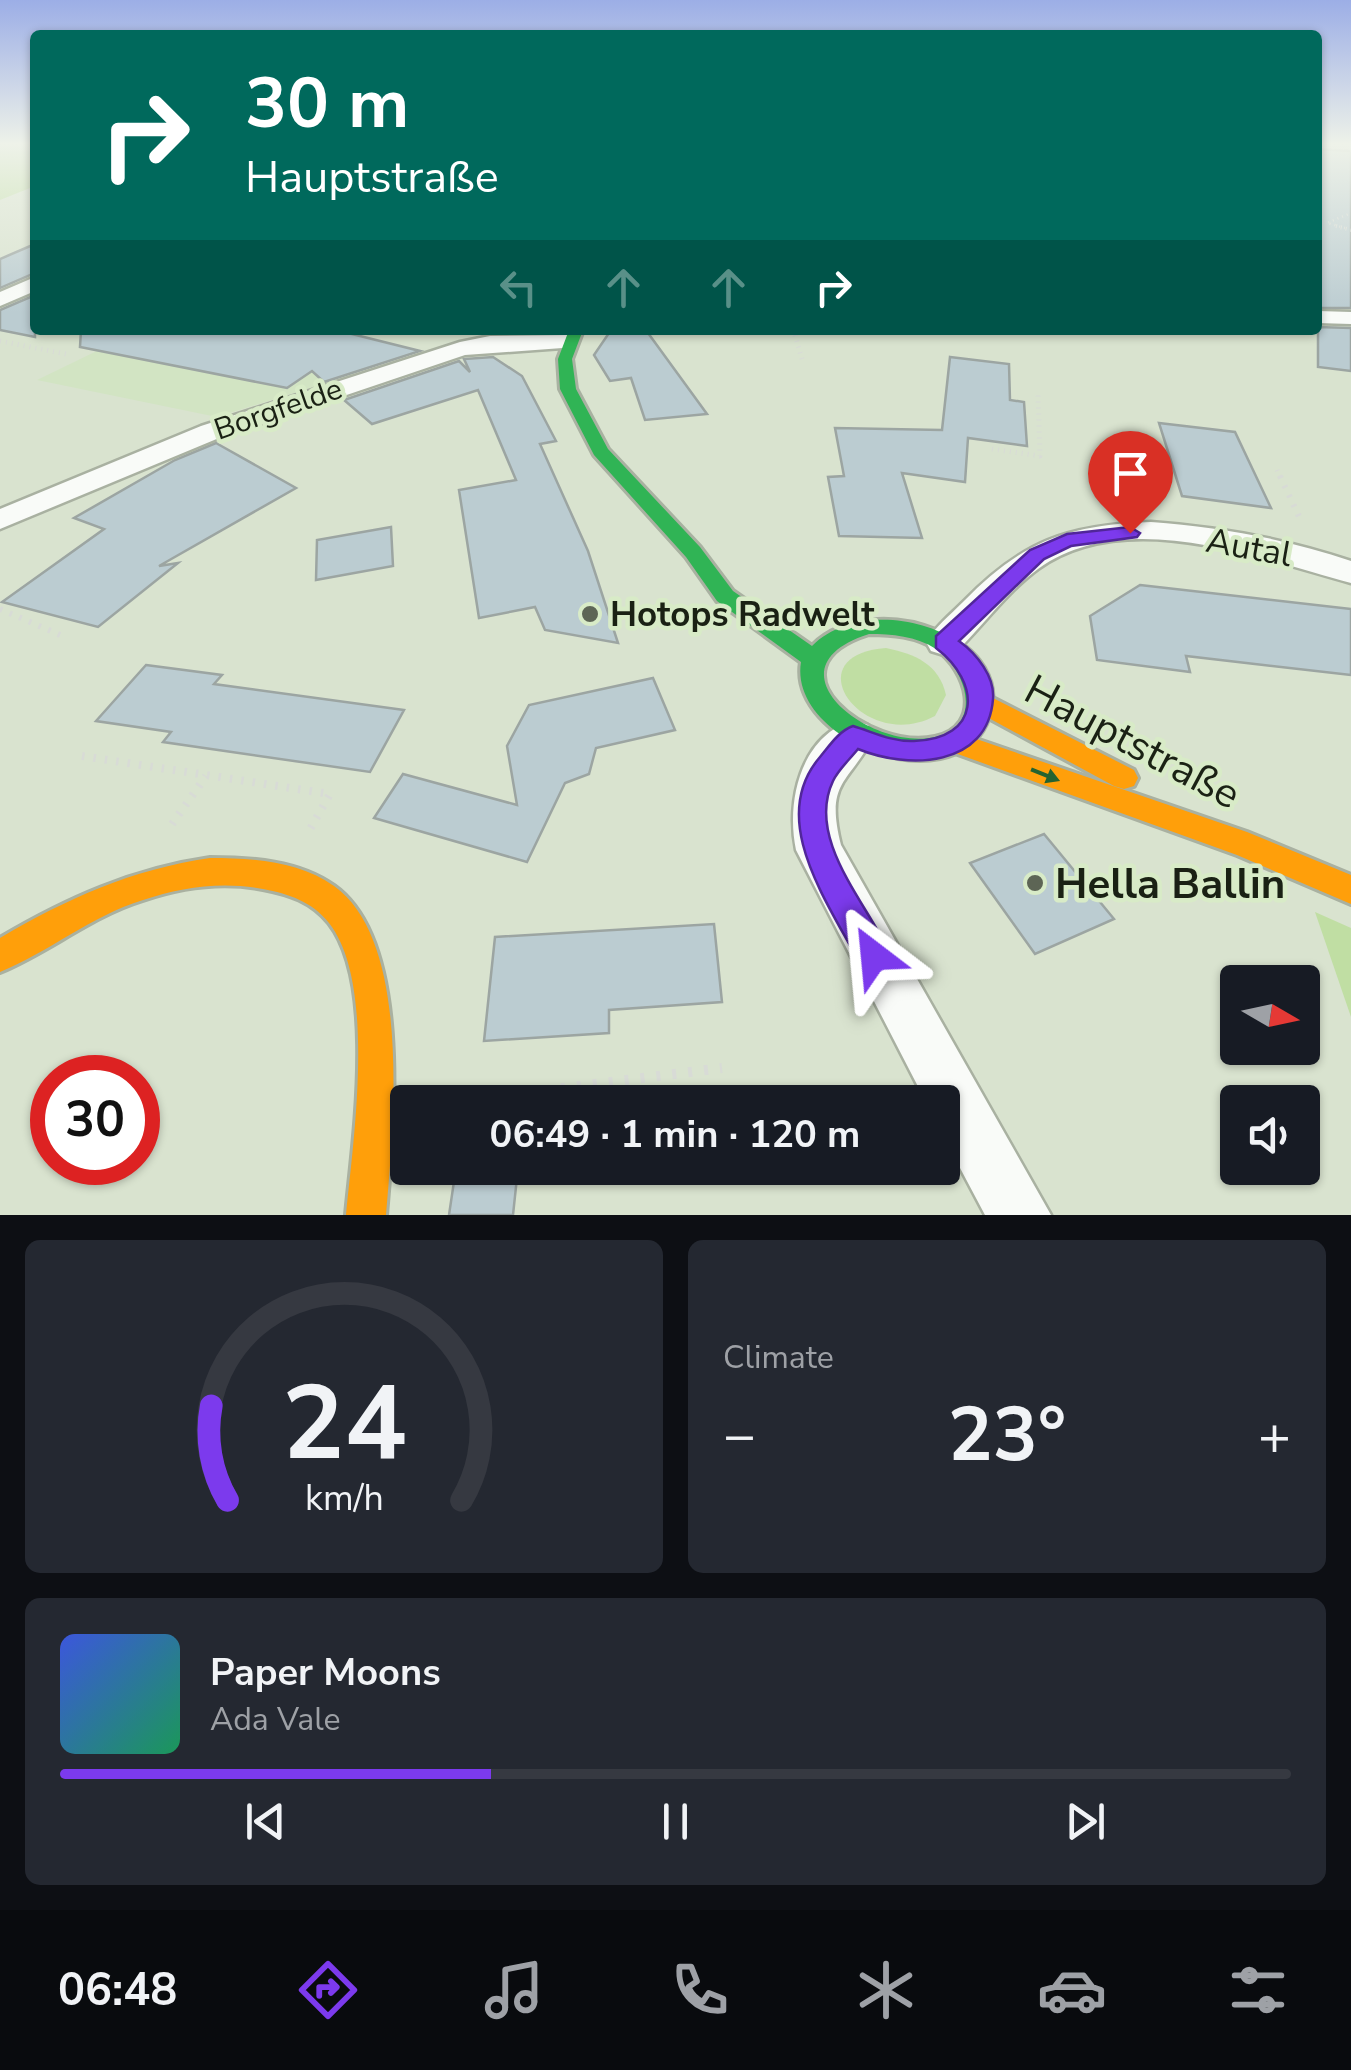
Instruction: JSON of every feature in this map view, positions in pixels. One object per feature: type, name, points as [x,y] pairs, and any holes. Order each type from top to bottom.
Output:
[{"type":"main road","points":[[572,336],[565,365],[570,392],[592,441],[631,492],[692,551],[728,600],[812,658],[847,631]]},
{"type":"main road","points":[[692,551],[736,573]]},
{"type":"main road","points":[[816,617],[847,631],[894,626],[944,642]]},
{"type":"main road","name":"Hauptstraße","points":[[812,658],[810,676],[815,697],[829,718],[853,736],[882,748],[912,752],[954,742],[978,720],[983,703],[974,669],[944,642]]},
{"type":"main road","name":"Hauptstraße","points":[[983,703],[1247,845]]},
{"type":"main road","name":"Hauptstraße","points":[[954,742],[1247,845],[1351,890]]},
{"type":"main road","points":[[0,956],[73,910],[138,881],[189,870],[242,870],[284,877],[332,902],[350,926],[361,957],[376,1112],[366,1215]]},
{"type":"street","points":[[0,300],[30,285]]},
{"type":"street","points":[[1322,318],[1351,318]]},
{"type":"street","name":"Borgfelde","points":[[0,520],[210,432],[445,354],[490,343],[572,336]]},
{"type":"street","name":"Autal","points":[[944,642],[1037,554],[1067,540],[1102,533],[1158,533],[1263,547],[1351,572]]},
{"type":"street","points":[[853,736],[832,758],[812,796],[810,817],[819,850],[1018,1215]]},
{"type":"path","points":[[1351,213],[1327,224],[1351,230]]},
{"type":"path","points":[[795,335],[802,359]]},
{"type":"path","points":[[0,341],[66,354]]},
{"type":"path","points":[[992,449],[1040,456],[1038,394]]},
{"type":"path","points":[[1277,470],[1310,538]]},
{"type":"path","points":[[0,609],[66,638]]},
{"type":"path","points":[[82,756],[330,794],[284,877]]},
{"type":"path","points":[[586,1085],[722,1068]]},
{"type":"shaded area","points":[[130,335],[158,335],[355,374],[217,417],[37,380]]},
{"type":"green space","points":[[886,648],[916,657],[938,675],[946,695],[935,716],[908,724],[884,722],[863,713],[848,699],[841,683],[844,667],[858,654]]},
{"type":"green space","points":[[1315,912],[1351,928],[1351,1017]]},
{"type":"building","points":[[1322,200],[1351,200],[1351,308],[1322,308]]},
{"type":"building","points":[[30,246],[30,275],[0,288],[0,259]]},
{"type":"building","points":[[30,297],[30,335],[35,337],[0,330],[0,310]]},
{"type":"building","points":[[1322,327],[1351,328],[1351,371],[1318,367],[1318,335],[1322,335]]},
{"type":"building","points":[[81,335],[356,335],[420,351],[324,382],[312,371],[287,388],[80,347]]},
{"type":"building","points":[[608,335],[649,335],[707,414],[645,420],[631,378],[610,381],[594,355]]},
{"type":"building","points":[[493,357],[522,376],[556,441],[540,444],[588,551],[618,643],[545,630],[535,607],[479,618],[459,490],[516,480],[478,390],[372,424],[344,400],[459,361],[470,372],[464,359]]},
{"type":"building","points":[[950,357],[1009,364],[1010,400],[1024,402],[1027,446],[968,438],[965,482],[902,473],[922,538],[839,536],[828,477],[844,476],[835,428],[942,430]]},
{"type":"building","points":[[1159,423],[1235,432],[1271,508],[1182,496]]},
{"type":"building","points":[[216,443],[296,488],[159,566],[178,563],[98,627],[2,602],[104,529],[74,518],[175,460]]},
{"type":"building","points":[[391,527],[393,566],[316,580],[317,540]]},
{"type":"building","points":[[1140,585],[1351,609],[1351,675],[1186,656],[1190,672],[1097,660],[1090,616]]},
{"type":"building","points":[[146,665],[222,675],[214,684],[404,710],[370,772],[163,742],[171,732],[96,721]]},
{"type":"building","points":[[653,678],[675,730],[596,748],[589,774],[565,783],[527,862],[374,818],[403,774],[517,805],[507,746],[529,705]]},
{"type":"building","name":"Hella Ballin","points":[[1044,834],[1114,919],[1035,954],[970,863]]},
{"type":"building","points":[[714,924],[722,1002],[609,1010],[609,1033],[484,1041],[495,937]]},
{"type":"building","points":[[453,1185],[516,1185],[513,1215],[449,1215]]},
{"type":"traffic: fast","points":[[574,335],[565,359],[568,389],[600,451],[693,552],[725,596],[812,658]]},
{"type":"traffic: fast","points":[[868,626],[916,631],[957,652],[968,665],[979,694],[974,723],[964,735],[948,745],[922,750],[894,747],[839,721],[820,701],[810,680],[813,659],[832,640],[868,626]]},
{"type":"traffic: slow","points":[[983,703],[1124,778]]},
{"type":"traffic: slow","points":[[953,742],[1247,845],[1351,890]]},
{"type":"traffic: slow","points":[[0,956],[101,901],[172,877],[210,871],[247,872],[296,882],[324,896],[350,928],[362,961],[375,1032],[375,1107],[366,1215]]},
{"type":"place","name":"Hotops Radwelt","points":[[590,614]]},
{"type":"place","name":"Hella Ballin","points":[[1035,883]]},
{"type":"route","points":[[874,956],[819,850],[810,817],[812,796],[820,776],[853,736],[882,748],[912,752],[941,748],[964,737],[978,720],[982,686],[974,669],[944,642],[1037,554],[1067,540],[1102,533],[1130,533]]}]
